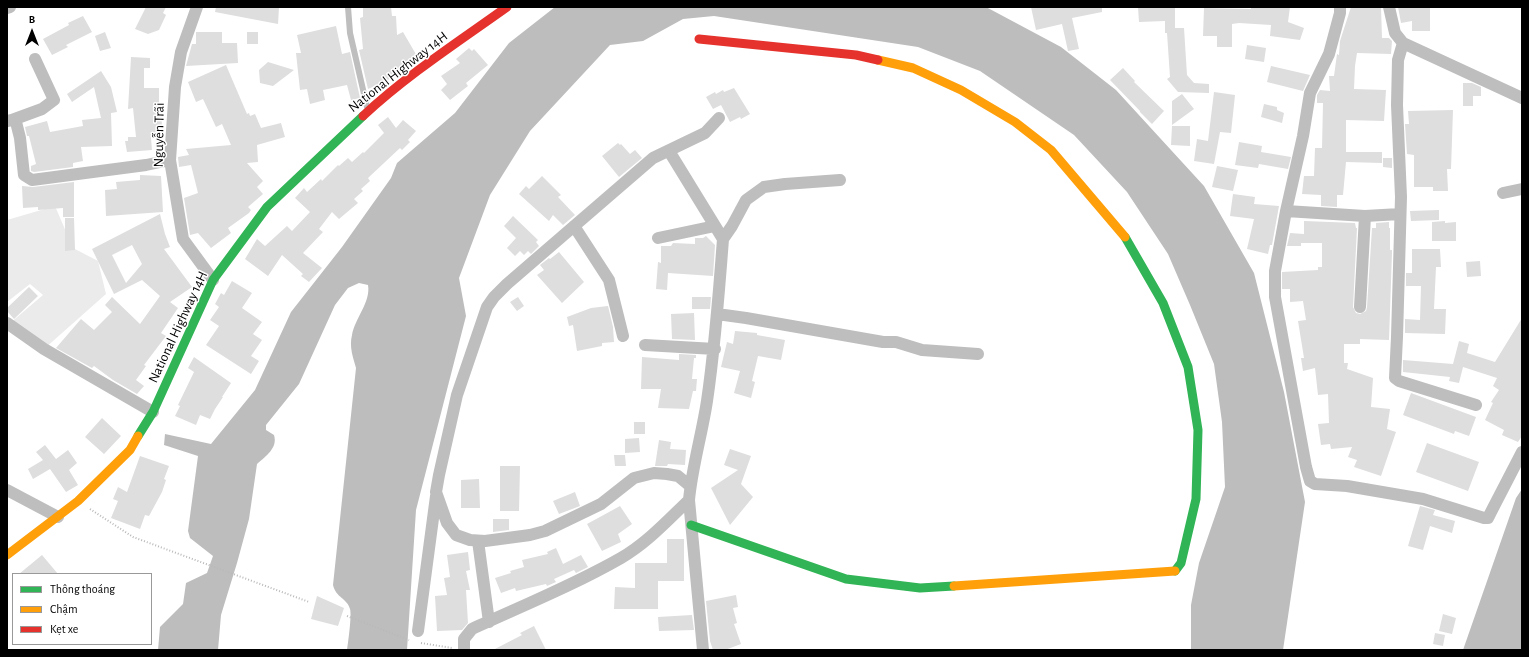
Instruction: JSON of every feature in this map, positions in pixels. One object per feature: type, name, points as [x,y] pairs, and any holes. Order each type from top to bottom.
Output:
[{"type":"street","name":"Nguyễn Trãi","points":[[197,7],[181,52],[175,87],[170,160],[183,239],[214,280]]},
{"type":"street","name":"National Highway 14H","points":[[7,555],[78,501],[130,450],[154,412],[214,280],[267,207],[368,111],[434,59],[506,7]]},
{"type":"street","points":[[1340,7],[1340,13],[1329,54],[1310,93],[1304,136],[1286,211],[1275,270],[1275,297],[1310,481],[1315,484],[1347,486],[1423,499],[1488,518],[1522,452]]},
{"type":"street","points":[[1389,7],[1395,33],[1403,43],[1522,98]]},
{"type":"street","points":[[691,525],[846,579],[920,588],[1176,571],[1181,564],[1196,499],[1198,430],[1188,367],[1163,303],[1128,240],[1051,150],[1014,122],[961,90],[913,68],[856,55],[699,39]]},
{"type":"street","points":[[1403,43],[1398,60],[1400,214],[1398,338],[1395,378],[1399,381],[1476,405]]},
{"type":"street","points":[[9,120],[42,109],[54,100],[35,59]]},
{"type":"street","points":[[416,638],[439,475],[457,395],[487,307],[494,297],[507,284],[653,158],[705,133],[719,118]]},
{"type":"street","points":[[9,120],[16,122],[20,138],[24,175],[32,180],[146,165],[170,160]]},
{"type":"street","points":[[669,151],[723,239]]},
{"type":"street","points":[[703,650],[689,500],[690,486],[705,420],[715,349],[723,239],[746,200],[764,187],[840,180]]},
{"type":"street","points":[[1503,193],[1522,188]]},
{"type":"street","points":[[1286,211],[1365,216],[1400,214]]},
{"type":"street","points":[[1360,307],[1365,216]]},
{"type":"street","points":[[574,226],[609,280],[623,336]]},
{"type":"street","points":[[658,238],[715,226]]},
{"type":"street","points":[[717,314],[820,330],[883,342],[896,342],[922,350],[978,354]]},
{"type":"street","points":[[7,323],[44,349],[154,412]]},
{"type":"street","points":[[645,345],[715,349]]},
{"type":"street","points":[[436,492],[447,523],[456,535],[478,541],[530,535],[545,531],[601,504],[634,478],[654,473],[667,474],[678,476],[690,486]]},
{"type":"street","points":[[7,490],[58,517]]},
{"type":"street","points":[[459,649],[464,639],[472,629],[566,586],[622,557],[652,535],[689,500]]},
{"type":"street","points":[[478,541],[489,622]]},
{"type":"lane","points":[[348,7],[350,33],[368,111]]},
{"type":"path","points":[[78,501],[133,538],[309,602]]},
{"type":"path","points":[[347,616],[416,638],[459,649]]},
{"type":"shaded area","points":[[555,7],[986,7],[1061,47],[1116,90],[1204,186],[1254,273],[1284,392],[1305,502],[1283,650],[1191,650],[1191,605],[1199,563],[1225,487],[1222,422],[1214,364],[1168,254],[1127,192],[1074,135],[980,71],[918,47],[714,16],[683,19],[643,41],[610,45],[530,131],[490,195],[459,278],[466,316],[416,510],[407,650],[347,650],[350,609],[349,605],[336,593],[333,585],[356,368],[352,352],[351,339],[356,322],[365,304],[368,291],[368,285],[359,283],[348,288],[335,305],[299,384],[266,425],[266,430],[274,435],[275,440],[273,448],[257,464],[249,519],[221,615],[218,650],[158,650],[160,627],[183,604],[186,583],[207,573],[213,556],[190,538],[188,531],[198,456],[164,445],[165,434],[211,444],[255,390],[291,312],[342,247],[391,178],[397,163],[455,113],[509,43]]},
{"type":"shaded area","points":[[55,206],[73,248],[98,261],[106,294],[44,349],[9,324],[43,295],[30,284],[7,302],[7,220]]},
{"type":"shaded area","points":[[1522,489],[1522,650],[1463,650],[1516,498]]},
{"type":"building","points":[[146,7],[166,7],[163,13],[166,15],[159,30],[148,34],[135,29]]},
{"type":"building","points":[[216,7],[279,7],[278,24],[215,12]]},
{"type":"building","points":[[363,7],[391,7],[392,16],[396,16],[397,35],[403,32],[417,56],[395,71],[397,74],[392,78],[368,89],[359,50],[363,49],[360,18],[363,17]]},
{"type":"building","points":[[1031,7],[1102,7],[1102,12],[1072,18],[1079,49],[1068,51],[1062,24],[1036,30]]},
{"type":"building","points":[[1138,7],[1175,7],[1175,28],[1184,28],[1187,75],[1194,83],[1209,84],[1209,93],[1178,92],[1167,79],[1170,77],[1165,21],[1139,22]]},
{"type":"building","points":[[1251,7],[1290,7],[1288,22],[1304,28],[1300,40],[1270,36],[1271,25],[1239,23],[1232,24],[1232,47],[1217,47],[1217,36],[1203,36],[1204,8],[1251,9]]},
{"type":"building","points":[[1351,7],[1381,7],[1382,38],[1389,38],[1392,41],[1391,54],[1357,53],[1355,66],[1354,89],[1386,90],[1384,121],[1346,120],[1346,152],[1382,152],[1382,163],[1346,162],[1343,195],[1337,195],[1337,207],[1321,206],[1321,195],[1302,194],[1304,176],[1314,176],[1315,148],[1322,148],[1323,103],[1317,103],[1317,95],[1320,90],[1330,91],[1329,76],[1334,76],[1337,54],[1339,55],[1340,41]]},
{"type":"building","points":[[1398,7],[1430,7],[1430,31],[1412,31],[1412,21],[1401,23]]},
{"type":"building","points":[[83,16],[92,32],[66,45],[68,47],[52,55],[43,39],[69,25],[68,23]]},
{"type":"building","points":[[336,26],[342,54],[350,52],[360,98],[351,100],[347,85],[323,90],[325,100],[310,104],[307,89],[300,90],[296,53],[301,53],[297,35]]},
{"type":"building","points":[[105,32],[111,48],[100,51],[95,36]]},
{"type":"building","points":[[196,32],[222,32],[222,43],[237,43],[238,63],[186,66],[192,44],[196,44]]},
{"type":"building","points":[[247,32],[258,32],[258,44],[247,44]]},
{"type":"building","points":[[1247,45],[1266,48],[1264,62],[1245,59]]},
{"type":"building","points":[[469,48],[472,51],[474,49],[488,65],[466,83],[468,86],[450,100],[441,90],[447,84],[441,76],[460,63],[456,59]]},
{"type":"building","points":[[131,57],[150,58],[150,68],[144,68],[144,88],[159,88],[159,114],[161,114],[163,137],[151,138],[152,150],[127,152],[125,141],[128,141],[128,137],[136,137],[133,108],[128,109]]},
{"type":"building","points":[[268,62],[294,70],[273,86],[260,83],[259,70]]},
{"type":"building","points":[[226,65],[247,114],[249,113],[250,116],[255,114],[261,128],[281,123],[285,137],[257,145],[258,162],[247,163],[263,181],[257,187],[263,194],[248,207],[251,210],[249,213],[228,228],[231,233],[211,248],[198,233],[190,235],[184,198],[198,193],[191,165],[179,167],[178,157],[189,155],[186,149],[231,145],[222,124],[216,127],[203,99],[196,102],[188,82]]},
{"type":"building","points":[[1271,66],[1310,75],[1303,91],[1267,82]]},
{"type":"building","points":[[1123,68],[1135,81],[1134,82],[1164,111],[1152,124],[1110,80]]},
{"type":"building","points":[[101,71],[111,87],[117,112],[111,113],[112,146],[81,147],[83,161],[73,163],[73,167],[34,172],[31,171],[31,166],[36,164],[29,136],[27,136],[25,127],[47,121],[50,132],[83,126],[82,120],[101,118],[94,87],[72,102],[67,94]]},
{"type":"building","points":[[1463,83],[1472,83],[1481,87],[1481,96],[1473,96],[1473,106],[1463,106]]},
{"type":"building","points":[[734,88],[750,114],[741,119],[740,117],[730,122],[721,105],[713,109],[706,97],[715,92],[716,94],[723,90],[724,92]]},
{"type":"building","points":[[1214,92],[1235,95],[1231,133],[1220,132],[1214,164],[1194,161],[1197,139],[1208,141]]},
{"type":"building","points":[[1182,94],[1194,109],[1172,125],[1172,101]]},
{"type":"building","points":[[1264,104],[1277,107],[1277,110],[1284,113],[1282,123],[1261,117]]},
{"type":"building","points":[[1453,110],[1451,169],[1447,169],[1448,191],[1433,191],[1433,187],[1414,187],[1414,155],[1407,154],[1405,124],[1409,124],[1408,111]]},
{"type":"building","points":[[388,117],[396,128],[403,120],[416,131],[408,140],[410,142],[402,150],[400,148],[368,178],[370,181],[361,189],[363,191],[354,199],[358,203],[339,219],[332,212],[319,229],[323,232],[303,253],[322,268],[309,282],[301,276],[303,274],[282,255],[268,276],[245,259],[257,239],[265,246],[287,226],[292,231],[310,212],[295,198],[304,188],[307,192],[321,179],[322,181],[338,165],[339,166],[348,158],[352,162],[363,152],[364,153],[384,133],[378,125]]},
{"type":"building","points":[[1172,126],[1190,126],[1190,146],[1171,145]]},
{"type":"building","points":[[1239,142],[1262,146],[1261,152],[1291,157],[1288,169],[1259,164],[1258,168],[1235,165]]},
{"type":"building","points":[[618,143],[620,145],[621,144],[630,154],[635,150],[642,158],[619,177],[602,156]]},
{"type":"building","points":[[1383,158],[1392,158],[1392,168],[1383,167]]},
{"type":"building","points":[[1217,166],[1238,170],[1233,191],[1212,187]]},
{"type":"building","points":[[140,175],[161,176],[163,212],[106,216],[105,190],[117,189],[116,182],[140,180]]},
{"type":"building","points":[[542,176],[561,195],[558,197],[575,215],[563,225],[553,215],[549,221],[519,194],[526,186],[529,189]]},
{"type":"building","points":[[74,182],[74,217],[63,217],[63,208],[38,210],[38,207],[23,208],[22,186],[33,187]]},
{"type":"building","points":[[1233,194],[1255,197],[1254,204],[1279,206],[1272,245],[1270,245],[1268,254],[1247,249],[1254,219],[1230,216]]},
{"type":"building","points":[[1439,210],[1439,220],[1411,221],[1410,211]]},
{"type":"building","points":[[160,214],[170,247],[164,249],[192,287],[170,302],[178,308],[161,333],[166,336],[144,365],[146,366],[136,380],[144,386],[137,394],[113,380],[94,366],[92,368],[56,348],[81,319],[94,330],[112,312],[105,305],[112,297],[140,324],[160,296],[142,280],[114,294],[92,249]],"holes":[[[132,245],[142,264],[126,283],[112,255]]]},
{"type":"building","points":[[513,216],[538,240],[536,242],[539,246],[531,254],[528,251],[524,255],[520,251],[515,256],[507,248],[516,238],[504,226]]},
{"type":"building","points":[[65,218],[74,218],[75,250],[65,251]]},
{"type":"building","points":[[1304,221],[1355,223],[1357,228],[1353,307],[1356,313],[1360,314],[1366,311],[1367,307],[1372,228],[1376,228],[1376,223],[1389,222],[1390,250],[1392,250],[1392,253],[1389,340],[1360,339],[1360,344],[1344,344],[1344,363],[1348,363],[1347,369],[1373,378],[1371,407],[1390,409],[1387,429],[1396,432],[1381,476],[1354,467],[1357,460],[1348,457],[1352,447],[1331,449],[1330,444],[1321,445],[1318,424],[1329,423],[1328,394],[1318,395],[1315,368],[1303,371],[1301,358],[1304,358],[1298,321],[1306,320],[1303,301],[1290,302],[1290,289],[1282,289],[1282,272],[1318,270],[1318,267],[1322,267],[1322,243],[1301,243],[1301,246],[1287,246],[1290,233],[1304,234]]},
{"type":"building","points":[[1445,221],[1445,223],[1456,222],[1456,241],[1432,241],[1432,222]]},
{"type":"building","points":[[706,236],[715,245],[713,276],[668,273],[667,290],[656,289],[658,262],[661,263],[661,246],[671,246],[673,243],[695,244],[695,238],[703,238]]},
{"type":"building","points":[[1412,249],[1440,249],[1441,267],[1436,267],[1434,309],[1446,309],[1445,334],[1405,333],[1405,319],[1420,320],[1421,286],[1406,286],[1406,273],[1412,273]]},
{"type":"building","points":[[559,252],[584,282],[562,303],[537,275],[544,270],[540,265]]},
{"type":"building","points":[[1480,261],[1481,276],[1467,277],[1466,262]]},
{"type":"building","points":[[232,281],[252,293],[242,308],[262,322],[253,334],[262,340],[251,356],[259,361],[251,374],[206,345],[219,326],[210,320],[219,307],[215,304],[221,293],[224,295]]},
{"type":"building","points":[[29,287],[38,296],[14,319],[7,311],[7,308]]},
{"type":"building","points":[[518,297],[524,306],[517,311],[510,302]]},
{"type":"building","points":[[692,297],[711,297],[710,309],[692,309]]},
{"type":"building","points":[[608,306],[613,327],[614,342],[602,343],[602,346],[577,351],[573,325],[569,326],[567,317],[591,308]]},
{"type":"building","points":[[694,313],[695,340],[672,339],[671,314]]},
{"type":"building","points":[[1522,318],[1522,436],[1518,442],[1502,435],[1504,430],[1485,420],[1493,403],[1491,402],[1499,390],[1493,386],[1497,378],[1463,367],[1459,383],[1449,381],[1450,377],[1403,372],[1403,360],[1453,364],[1459,341],[1469,344],[1467,353],[1495,362]]},
{"type":"building","points":[[735,331],[757,333],[757,335],[785,340],[781,360],[758,356],[752,381],[755,382],[751,398],[734,393],[740,371],[721,367],[727,342],[733,344]]},
{"type":"building","points":[[679,354],[696,355],[696,358],[694,358],[692,379],[697,379],[696,391],[693,391],[689,409],[658,408],[661,389],[641,389],[642,357],[679,360]]},
{"type":"building","points":[[194,357],[231,383],[210,419],[200,415],[196,425],[175,416],[180,406],[178,405],[194,372],[188,368]]},
{"type":"building","points":[[1411,393],[1476,417],[1469,436],[1455,431],[1454,434],[1403,415]]},
{"type":"building","points":[[102,418],[121,436],[104,454],[85,437]]},
{"type":"building","points":[[634,422],[645,422],[645,434],[634,434]]},
{"type":"building","points":[[639,438],[640,452],[625,453],[625,439]]},
{"type":"building","points":[[659,440],[671,442],[670,449],[686,450],[685,465],[668,464],[667,466],[655,466]]},
{"type":"building","points":[[1427,443],[1479,462],[1468,491],[1416,472]]},
{"type":"building","points":[[45,445],[56,459],[68,450],[77,463],[69,470],[78,485],[66,492],[50,469],[33,479],[28,469],[43,460],[36,452]]},
{"type":"building","points":[[730,449],[751,456],[741,484],[753,497],[730,525],[711,488],[738,470],[724,465]]},
{"type":"building","points":[[614,455],[625,455],[626,466],[615,466]]},
{"type":"building","points":[[140,456],[169,466],[164,479],[166,480],[162,492],[149,516],[145,515],[140,529],[111,518],[118,501],[113,499],[118,487],[127,492]]},
{"type":"building","points":[[500,466],[520,466],[519,511],[500,511]]},
{"type":"building","points":[[479,479],[480,508],[461,508],[461,480]]},
{"type":"building","points":[[575,492],[580,506],[559,514],[553,501]]},
{"type":"building","points":[[620,506],[632,524],[618,534],[621,542],[602,551],[587,524]]},
{"type":"building","points":[[1420,506],[1435,510],[1433,515],[1455,521],[1452,533],[1430,526],[1423,550],[1408,546]]},
{"type":"building","points":[[493,519],[509,519],[509,530],[493,532]]},
{"type":"building","points":[[667,539],[684,539],[684,581],[658,581],[658,609],[614,609],[615,587],[635,588],[635,563],[667,563]]},
{"type":"building","points":[[556,548],[563,564],[581,555],[588,567],[576,573],[574,570],[554,579],[556,582],[547,586],[546,584],[516,591],[515,588],[501,593],[495,578],[511,573],[510,571],[524,567],[522,560],[548,554],[547,552]]},
{"type":"building","points":[[468,552],[470,570],[466,571],[470,590],[466,590],[468,623],[462,630],[437,631],[435,596],[447,595],[444,578],[450,577],[447,555]]},
{"type":"building","points":[[42,555],[57,573],[20,573]]},
{"type":"building","points":[[736,595],[738,607],[733,608],[737,623],[734,624],[741,644],[725,650],[713,650],[710,641],[706,601]]},
{"type":"building","points":[[317,596],[344,608],[338,626],[311,619]]},
{"type":"building","points":[[1443,614],[1456,618],[1452,634],[1439,631]]},
{"type":"building","points":[[692,615],[694,630],[659,631],[658,617]]},
{"type":"building","points":[[534,626],[546,650],[493,650],[522,635],[520,633]]},
{"type":"building","points":[[1435,633],[1445,635],[1443,646],[1433,644]]},
{"type":"traffic: fast","points":[[138,436],[153,412],[213,280],[267,207],[363,116]]},
{"type":"traffic: fast","points":[[1125,237],[1163,303],[1188,367],[1198,430],[1196,499],[1181,563],[1175,571]]},
{"type":"traffic: fast","points":[[691,525],[846,579],[920,588],[954,586]]},
{"type":"traffic: slow","points":[[878,60],[913,68],[961,90],[1015,122],[1051,150],[1125,237]]},
{"type":"traffic: slow","points":[[7,555],[78,501],[130,450],[138,436]]},
{"type":"traffic: slow","points":[[954,586],[1175,571]]},
{"type":"traffic: jam","points":[[363,116],[415,73],[507,7]]},
{"type":"traffic: jam","points":[[699,39],[856,55],[878,60]]}]
